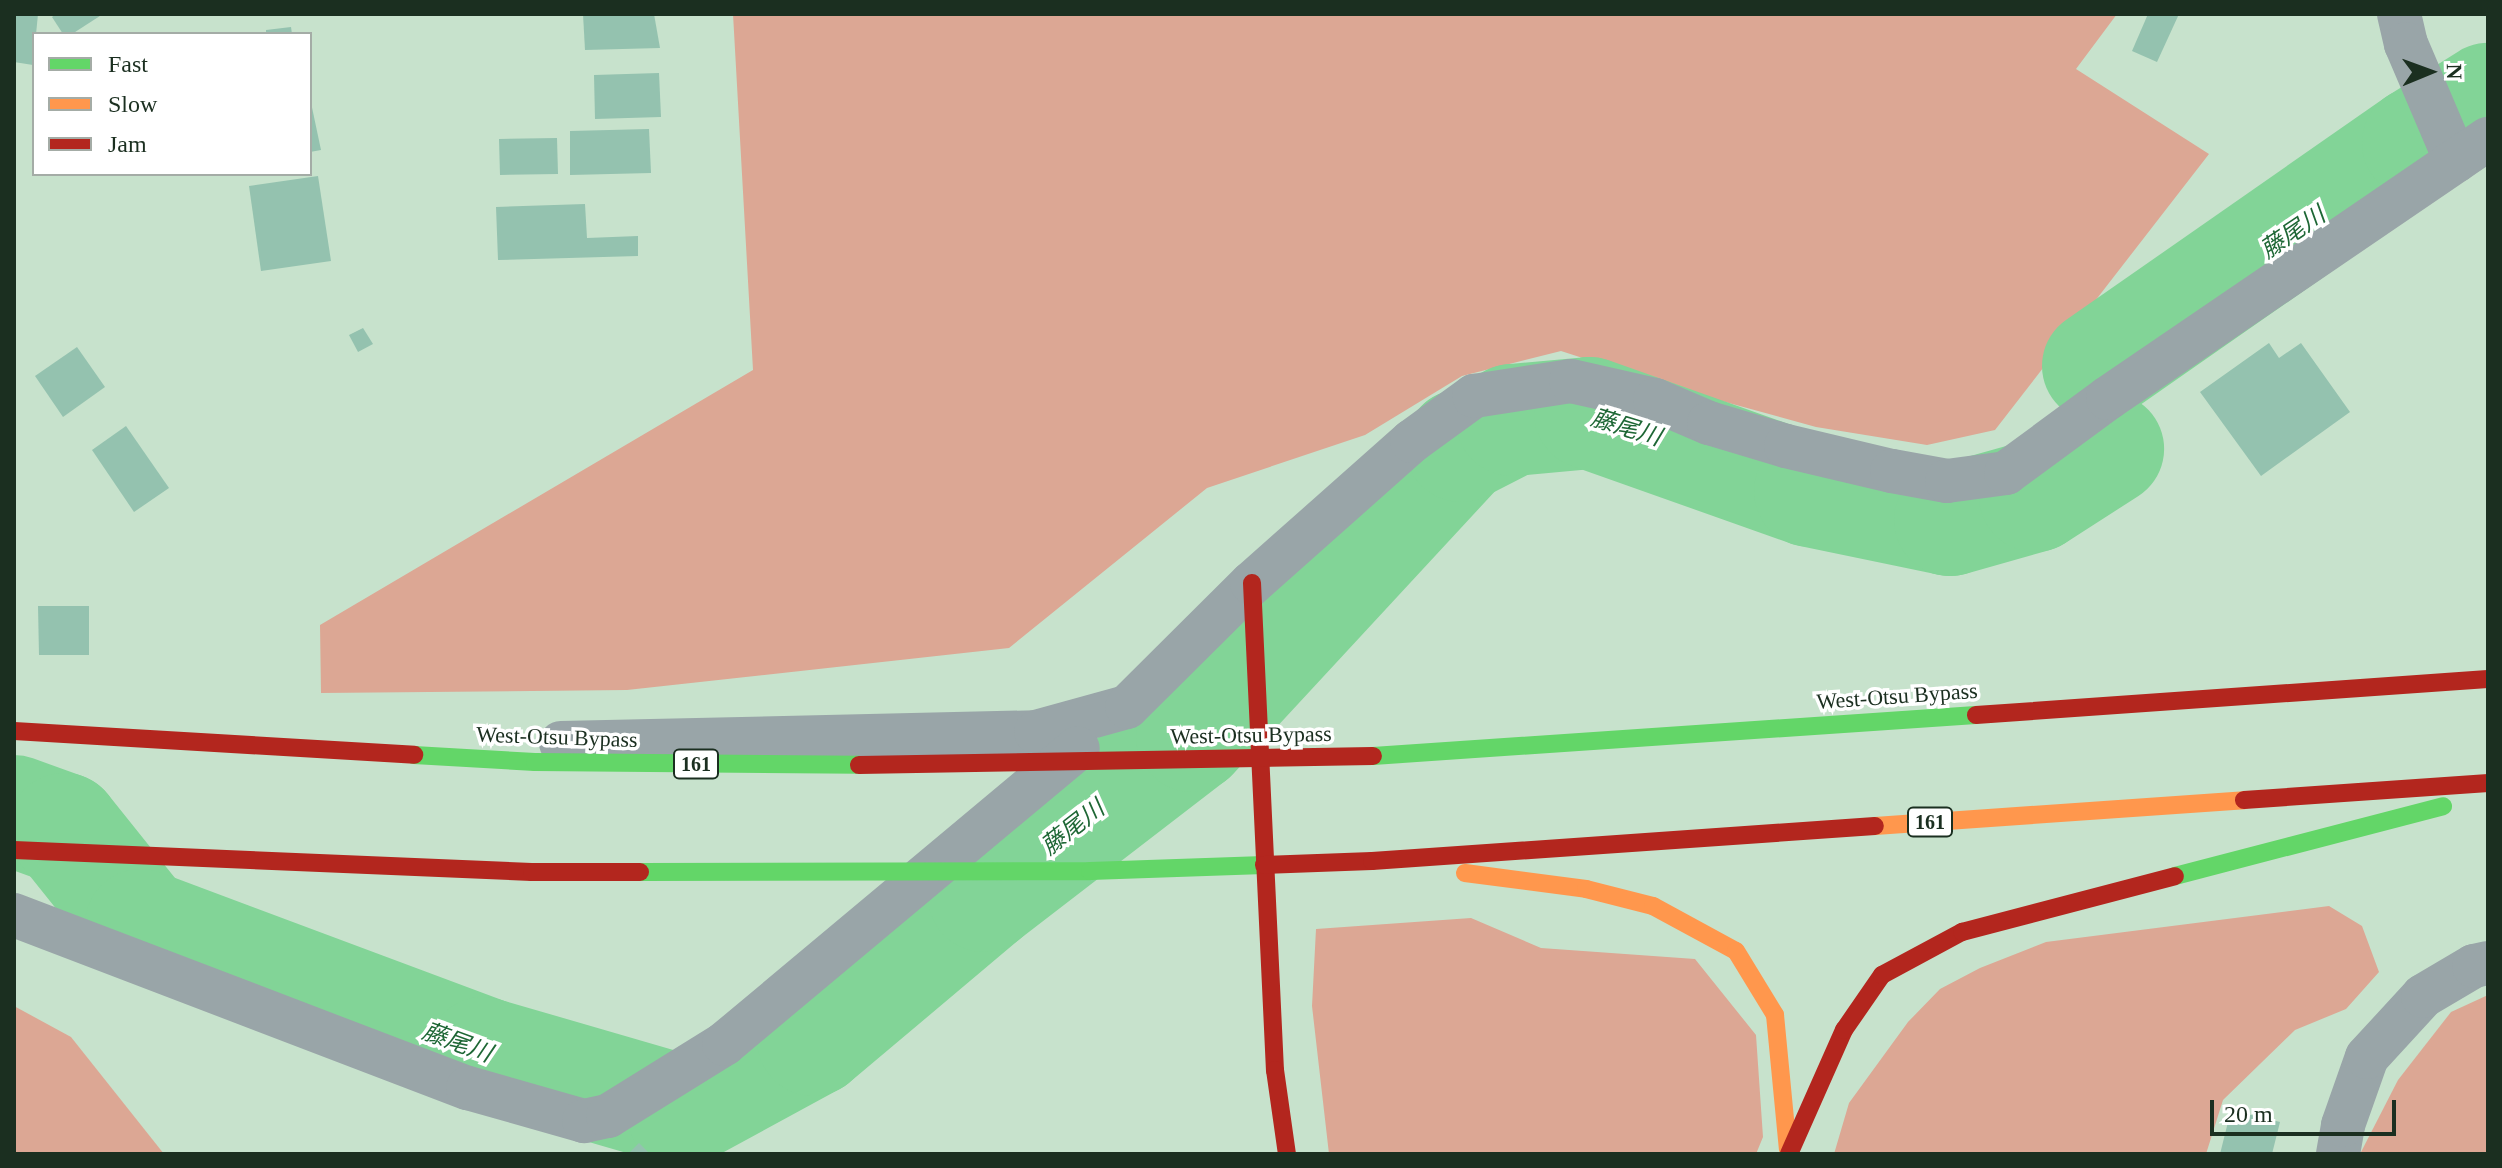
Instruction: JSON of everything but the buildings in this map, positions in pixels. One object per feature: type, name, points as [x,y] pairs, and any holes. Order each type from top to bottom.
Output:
[{"type":"highway","points":[[1252,596],[1275,1070],[1287,1154]]},
{"type":"highway","name":"West-Otsu Bypass","points":[[14,731],[535,762],[810,766],[1379,756],[2488,679]]},
{"type":"highway","name":"161","points":[[14,850],[532,872],[1090,871],[1372,861],[2488,783]]},
{"type":"highway","points":[[1788,1154],[1844,1030],[1882,975],[1962,932],[2488,794]]},
{"type":"highway","points":[[1372,861],[1586,889],[1653,906],[1736,951],[1775,1015],[1788,1154]]},
{"type":"street","points":[[14,915],[468,1088],[584,1121],[608,1116],[724,1044],[1127,707],[1252,596],[1412,441],[1474,396],[1571,381],[1655,400],[1709,423],[1786,446],[1892,471],[1947,481],[2006,473],[2108,398],[2472,150],[2436,116],[2406,44],[2399,14]]},
{"type":"street","points":[[14,712],[404,746],[1036,732],[1127,707]]},
{"type":"street","points":[[2338,1154],[2343,1125],[2367,1057],[2423,996],[2474,966],[2488,963]]},
{"type":"shaded area","points":[[733,14],[2117,14],[2076,69],[2209,154],[1995,430],[1927,445],[1816,427],[1685,391],[1561,351],[1462,376],[1365,435],[1207,488],[1009,648],[627,690],[321,693],[320,625],[753,370]]},
{"type":"shaded area","points":[[2329,906],[2362,926],[2379,972],[2346,1009],[2295,1030],[2223,1100],[2206,1154],[1834,1154],[1849,1103],[1908,1022],[1940,989],[1980,968],[2046,942]]},
{"type":"shaded area","points":[[1471,918],[1541,948],[1695,959],[1756,1035],[1763,1137],[1756,1154],[1329,1154],[1312,1006],[1316,929]]},
{"type":"shaded area","points":[[2488,995],[2488,1154],[2360,1154],[2398,1080],[2451,1012]]},
{"type":"shaded area","points":[[14,1006],[71,1037],[164,1154],[14,1154]]},
{"type":"waterway","name":"藤尾川","points":[[2098,366],[2418,143],[2488,99]]},
{"type":"waterway","name":"藤尾川","points":[[14,811],[64,829],[141,925],[483,1053],[682,1111],[813,1040],[984,896],[1192,736],[1461,446],[1512,420],[1590,413],[1810,491],[1950,520],[2035,496],[2108,449]]},
{"type":"traffic: fast","points":[[1373,756],[1976,715]]},
{"type":"traffic: fast","points":[[414,755],[535,762],[859,765]]},
{"type":"traffic: fast","points":[[2175,876],[2443,806]]},
{"type":"traffic: fast","points":[[640,872],[1090,871],[1264,865]]},
{"type":"traffic: slow","points":[[1875,826],[2244,800]]},
{"type":"traffic: slow","points":[[1465,873],[1586,889],[1653,906],[1736,951],[1775,1015],[1788,1149]]},
{"type":"traffic: jam","points":[[1252,583],[1275,1070],[1287,1154]]},
{"type":"traffic: jam","points":[[1976,715],[2488,679]]},
{"type":"traffic: jam","points":[[14,731],[414,755]]},
{"type":"traffic: jam","points":[[859,765],[1373,756]]},
{"type":"traffic: jam","points":[[2244,800],[2488,783]]},
{"type":"traffic: jam","points":[[1264,865],[1372,861],[1875,826]]},
{"type":"traffic: jam","points":[[14,850],[532,872],[640,872]]},
{"type":"traffic: jam","points":[[1789,1154],[1844,1030],[1882,975],[1962,932],[2175,876]]}]
